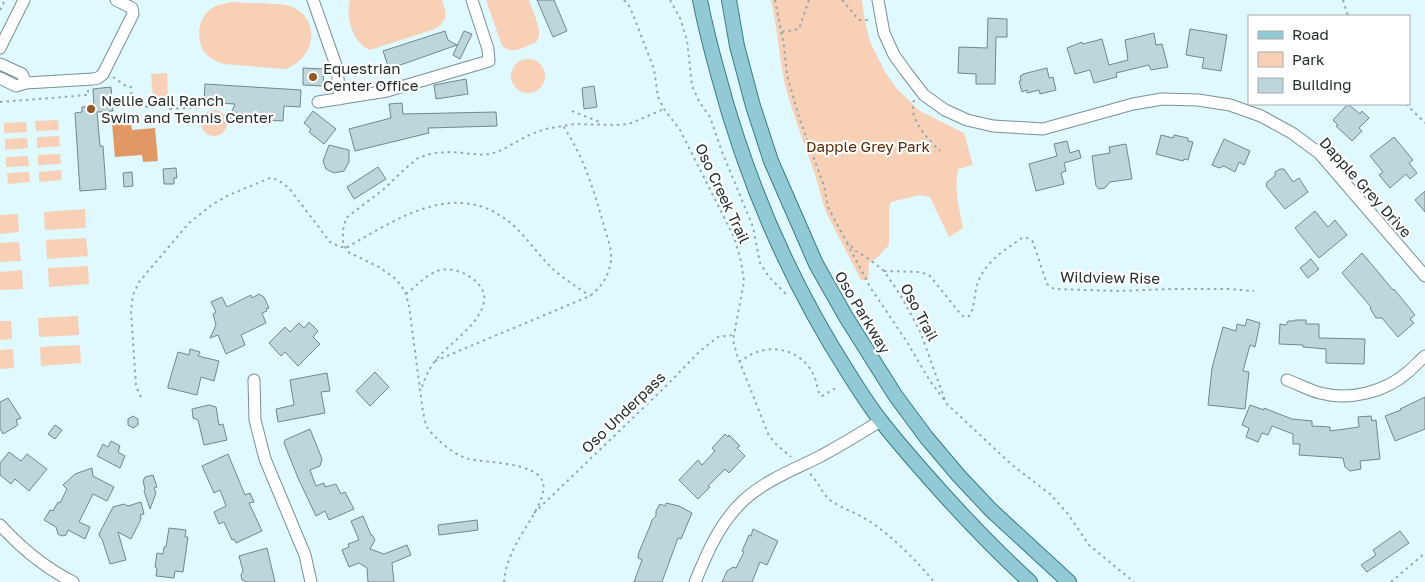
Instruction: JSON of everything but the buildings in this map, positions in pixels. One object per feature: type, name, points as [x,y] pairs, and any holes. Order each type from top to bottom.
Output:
[{"type":"main road","points":[[700,0],[724,97],[757,195],[807,303],[832,348],[880,421],[923,472],[972,526],[1030,582]]},
{"type":"main road","name":"Oso Parkway","points":[[729,0],[737,46],[753,106],[771,161],[816,264],[846,317],[895,395],[959,476],[990,510],[1069,582]]},
{"type":"street","points":[[0,48],[24,0]]},
{"type":"street","points":[[0,78],[16,86],[26,83],[93,80],[98,78],[103,74],[133,14],[132,8],[116,0]]},
{"type":"street","points":[[313,0],[337,68],[340,99]]},
{"type":"street","points":[[318,102],[386,92],[489,61],[488,49],[472,0]]},
{"type":"street","name":"Dapple Grey Drive","points":[[878,0],[884,33],[894,55],[918,88],[924,95],[945,110],[967,120],[993,126],[1043,129],[1133,104],[1162,99],[1214,102],[1230,105],[1260,116],[1292,133],[1319,153],[1425,276]]},
{"type":"street","points":[[0,64],[22,74],[26,83]]},
{"type":"street","points":[[1287,380],[1320,393],[1342,396],[1363,393],[1383,388],[1408,373],[1425,356]]},
{"type":"street","points":[[254,380],[255,420],[265,459],[305,556],[311,582]]},
{"type":"street","points":[[695,582],[718,532],[745,500],[777,477],[821,455],[880,421]]},
{"type":"street","points":[[0,525],[17,543],[44,564],[73,582]]},
{"type":"path","points":[[0,10],[5,0]]},
{"type":"path","name":"Oso Creek Trail","points":[[624,0],[630,7],[654,68],[658,97],[664,109],[680,130],[734,238],[741,262],[744,282],[733,340],[769,436],[776,445],[788,454]]},
{"type":"path","points":[[670,0],[680,18],[687,40],[692,86],[700,103],[710,117],[724,157],[753,227],[760,263],[763,269],[786,294],[807,303]]},
{"type":"path","name":"Oso Trail","points":[[775,0],[787,74],[799,117],[824,186],[828,207],[846,241],[856,251],[884,271],[901,296],[920,331],[946,403],[1012,465],[1050,494],[1068,514],[1089,544],[1134,582]]},
{"type":"path","points":[[781,32],[799,30],[809,0]]},
{"type":"path","points":[[842,0],[859,20],[881,20]]},
{"type":"path","points":[[1343,0],[1348,15]]},
{"type":"path","points":[[111,76],[126,86],[131,87],[132,104],[136,107],[168,106],[170,109],[202,107]]},
{"type":"path","points":[[0,102],[88,96],[88,87]]},
{"type":"path","points":[[918,88],[912,105],[916,119],[922,130],[940,150]]},
{"type":"path","points":[[1407,105],[1425,123]]},
{"type":"path","points":[[504,582],[508,562],[544,492],[540,477],[517,466],[468,458],[452,451],[427,426],[423,412],[409,306],[405,291],[396,279],[379,267],[348,252],[343,243],[343,230],[346,218],[384,189],[418,158],[433,153],[452,152],[484,155],[498,152],[527,136],[545,129],[563,125],[629,124],[664,109]]},
{"type":"path","points":[[572,111],[604,124]]},
{"type":"path","points":[[435,361],[590,296],[600,288],[608,275],[611,259],[609,245],[592,183],[573,140],[563,125]]},
{"type":"path","points":[[141,397],[136,386],[131,311],[133,295],[139,282],[189,223],[229,194],[270,178],[278,180],[289,188],[330,242],[346,248],[402,216],[429,207],[457,202],[477,204],[513,225],[552,268],[590,296]]},
{"type":"path","name":"Wildview Rise","points":[[884,271],[921,272],[930,276],[964,317],[969,316],[972,312],[976,290],[983,270],[990,262],[1023,238],[1029,238],[1033,242],[1047,284],[1054,289],[1119,291],[1218,289],[1254,291]]},
{"type":"path","points":[[846,241],[870,287],[907,342],[930,382],[946,403]]},
{"type":"path","points":[[406,294],[439,270],[458,271],[470,277],[484,294],[484,304],[476,318],[467,330],[435,361],[426,375],[420,391]]},
{"type":"path","name":"Oso Underpass","points":[[533,514],[700,351],[718,337],[733,336]]},
{"type":"path","points":[[903,345],[907,342]]},
{"type":"path","points":[[740,362],[758,352],[769,349],[783,350],[794,353],[811,369],[820,395],[822,396],[836,388]]},
{"type":"path","points":[[813,477],[826,496],[880,528],[921,566],[934,582]]},
{"type":"path","points":[[1391,582],[1425,553]]},
{"type":"green space","points":[[350,0],[442,0],[445,16],[443,22],[435,29],[370,50],[359,42],[352,29],[349,14]]},
{"type":"green space","points":[[486,0],[529,0],[539,28],[536,42],[516,50],[502,46]]},
{"type":"green space","name":"Dapple Grey Park","points":[[771,0],[862,0],[871,44],[885,72],[897,89],[920,111],[964,133],[973,165],[958,169],[957,191],[963,228],[949,237],[930,197],[920,195],[891,202],[889,209],[889,245],[877,258],[869,263],[868,280],[861,280],[826,212],[790,103],[784,80]]},
{"type":"green space","points":[[232,2],[283,4],[300,12],[307,20],[311,29],[311,39],[303,57],[285,69],[224,64],[206,54],[202,48],[199,35],[205,14],[218,5]]},
{"type":"green space","points":[[528,59],[540,64],[545,76],[540,88],[528,93],[516,88],[511,76],[516,64]]},
{"type":"green space","points":[[167,73],[168,98],[153,99],[151,74]]},
{"type":"green space","points":[[214,110],[223,114],[227,123],[223,132],[214,136],[205,132],[201,123],[205,114]]},
{"type":"green space","points":[[58,120],[59,130],[36,131],[35,121]]},
{"type":"green space","points":[[26,122],[27,132],[4,133],[4,123]]},
{"type":"green space","points":[[59,136],[60,146],[37,148],[37,137]]},
{"type":"green space","points":[[27,138],[28,148],[5,150],[5,139]]},
{"type":"green space","points":[[60,154],[61,164],[38,165],[38,155]]},
{"type":"green space","points":[[28,156],[29,166],[6,167],[6,157]]},
{"type":"green space","points":[[61,170],[62,180],[39,182],[39,172]]},
{"type":"green space","points":[[29,172],[30,182],[8,184],[7,173]]},
{"type":"green space","points":[[85,209],[86,228],[45,230],[44,212]]},
{"type":"green space","points":[[18,214],[19,232],[0,234],[0,215]]},
{"type":"green space","points":[[86,238],[88,256],[47,259],[46,240]]},
{"type":"green space","points":[[19,242],[21,261],[0,262],[0,243]]},
{"type":"green space","points":[[88,266],[89,284],[49,287],[48,268]]},
{"type":"green space","points":[[22,270],[23,289],[0,290],[0,272]]},
{"type":"green space","points":[[78,316],[79,335],[39,337],[38,318]]},
{"type":"green space","points":[[0,321],[11,321],[12,339],[0,340]]},
{"type":"green space","points":[[80,345],[81,363],[41,366],[40,347]]},
{"type":"green space","points":[[13,349],[14,368],[0,369],[0,350]]},
{"type":"shaded area","points":[[131,121],[132,130],[155,128],[158,161],[143,162],[142,155],[115,157],[112,123]]},
{"type":"place","name":"Equestrian Center Office","points":[[313,77]]},
{"type":"place","name":"Nellie Gail Ranch Swim and Tennis Center","points":[[91,109]]}]
